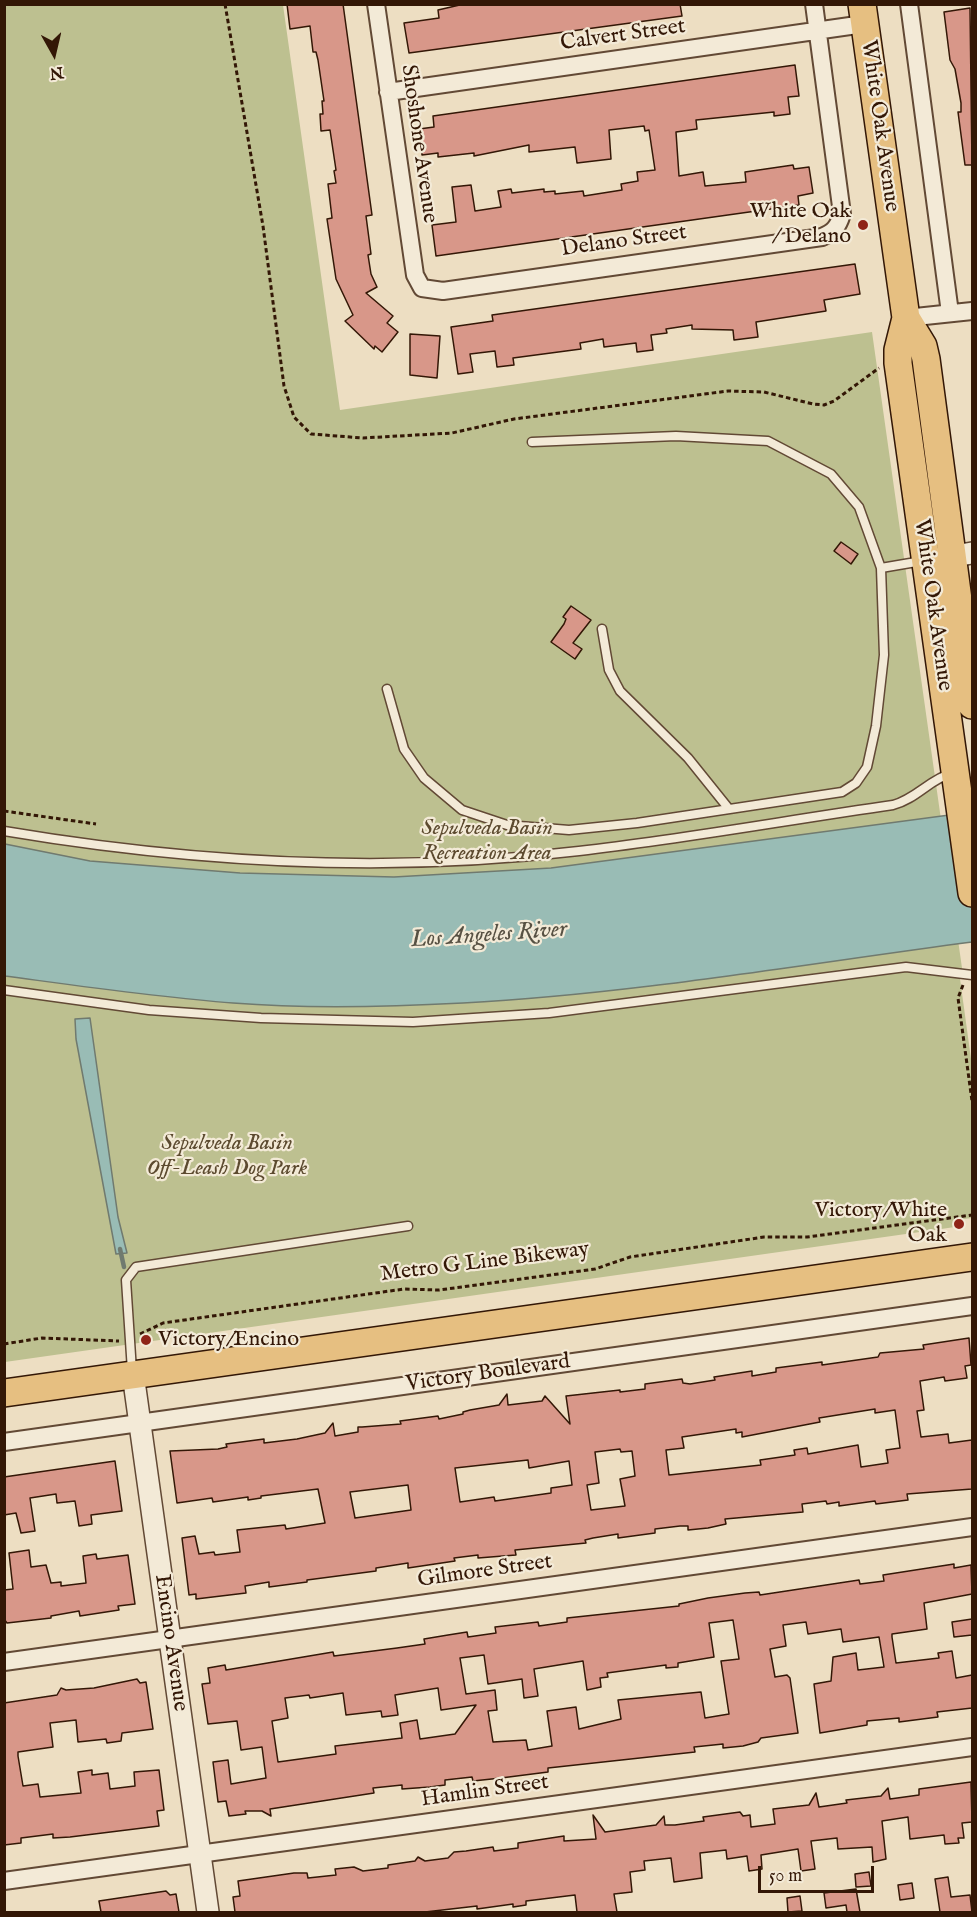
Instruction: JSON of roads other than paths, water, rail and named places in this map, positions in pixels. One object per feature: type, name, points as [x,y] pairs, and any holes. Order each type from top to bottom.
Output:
[{"type":"main road","name":"White Oak Avenue","points":[[863,14],[906,318],[898,350],[898,363],[972,893]]},
{"type":"main road","name":"White Oak Avenue","points":[[906,318],[923,346],[963,555],[972,705]]},
{"type":"main road","points":[[4,1393],[972,1257]]},
{"type":"street","name":"Shoshone Avenue","points":[[376,4],[415,275],[422,288]]},
{"type":"street","points":[[814,4],[818,31]]},
{"type":"street","name":"White Oak Avenue","points":[[909,4],[950,313]]},
{"type":"street","name":"Calvert Street","points":[[388,92],[818,31],[863,14]]},
{"type":"street","name":"Delano Street","points":[[422,288],[443,291],[822,237],[831,233],[839,226],[842,214],[818,31]]},
{"type":"street","points":[[906,318],[972,310]]},
{"type":"street","points":[[925,561],[963,555]]},
{"type":"street","name":"Victory Boulevard","points":[[4,1442],[972,1306]]},
{"type":"street","name":"Encino Avenue","points":[[133,1374],[208,1912]]},
{"type":"street","name":"Gilmore Street","points":[[4,1662],[972,1527]]},
{"type":"street","name":"Hamlin Street","points":[[4,1881],[972,1748]]},
{"type":"lane","points":[[387,689],[404,749],[424,778],[462,810],[507,825],[569,830],[842,792],[856,783],[867,767],[876,726],[884,655],[881,568],[859,507],[831,474],[768,441],[676,436],[532,442]]},
{"type":"lane","points":[[881,568],[925,561]]},
{"type":"lane","points":[[602,629],[609,670],[620,691],[688,758],[729,809]]},
{"type":"lane","points":[[4,831],[82,844],[186,856],[283,862],[399,863],[497,858],[578,851],[893,805],[909,799],[939,776],[957,781]]},
{"type":"lane","points":[[4,990],[149,1010],[261,1018],[413,1022],[560,1012],[906,967],[970,979]]},
{"type":"lane","points":[[133,1374],[128,1339],[126,1280],[131,1271],[142,1264],[408,1226]]},
{"type":"water","name":"Los Angeles River","points":[[972,812],[972,942],[654,986],[527,999],[406,1006],[319,1007],[233,1003],[5,976],[5,844],[90,861],[240,873],[394,877],[551,868]]},
{"type":"water","points":[[90,1018],[118,1217],[127,1253],[116,1254],[76,1039],[75,1019]]},
{"type":"waterway","points":[[120,1249],[124,1267]]},
{"type":"place","name":"White Oak / Delano","points":[[863,225]]},
{"type":"place","name":"Victory/White Oak","points":[[959,1224]]},
{"type":"place","name":"Victory/Encino","points":[[146,1340]]},
{"type":"park label","name":"Sepulveda Basin Recreation Area","points":[[487,842]]},
{"type":"park label","name":"Sepulveda Basin Off-Leash Dog Park","points":[[227,1156]]}]
